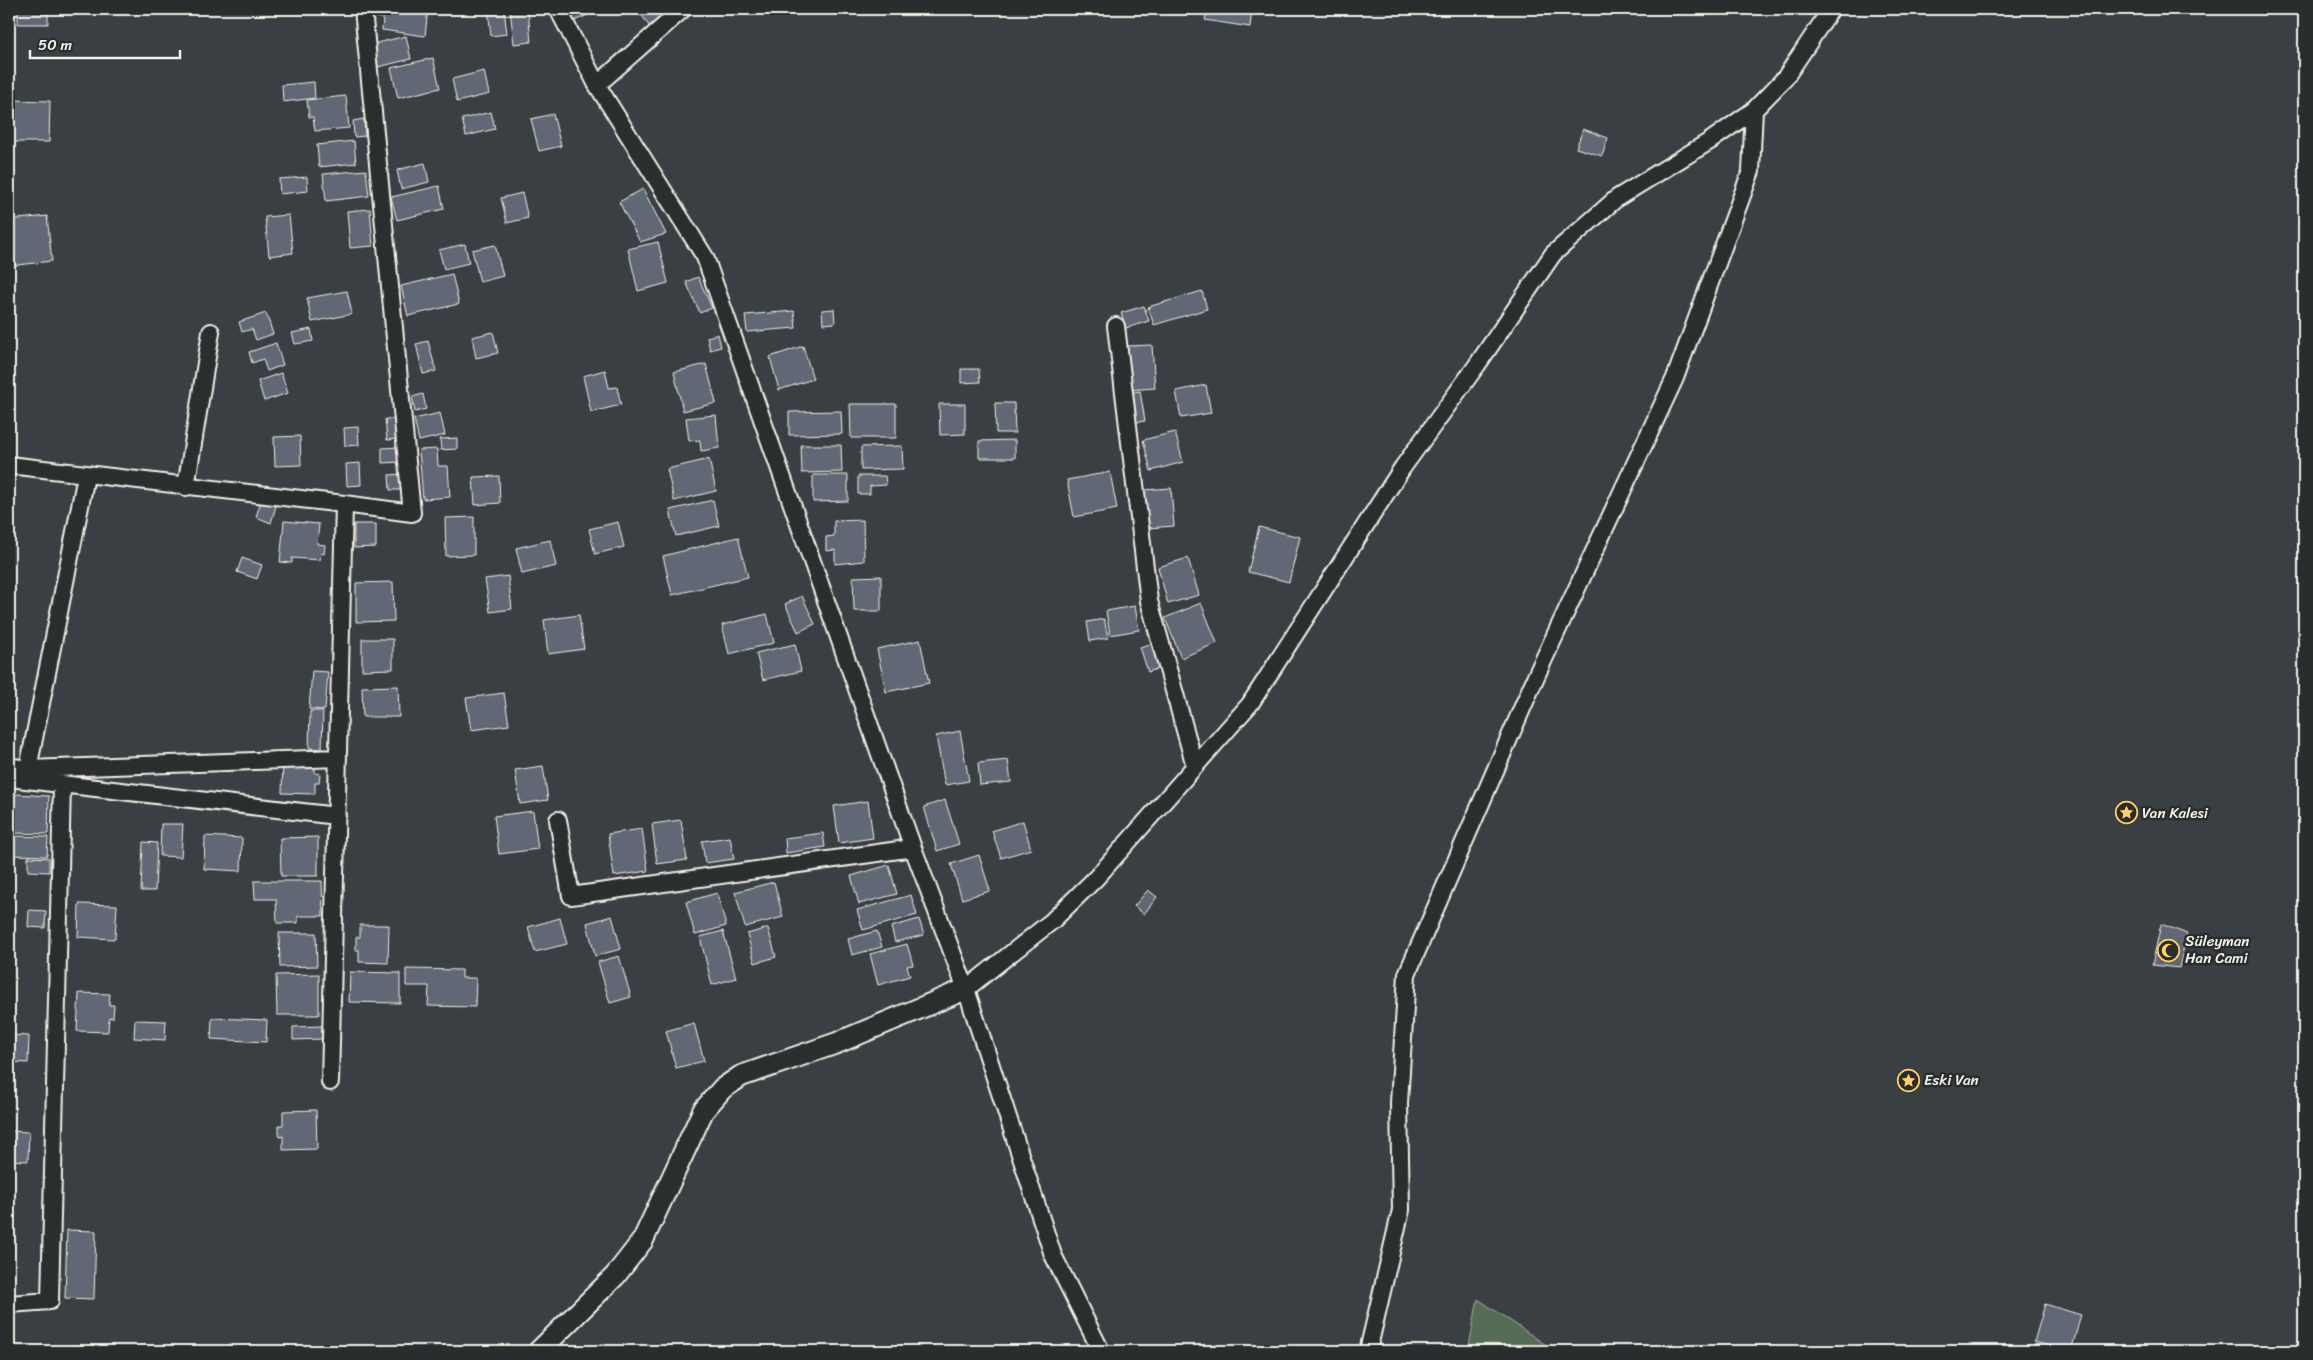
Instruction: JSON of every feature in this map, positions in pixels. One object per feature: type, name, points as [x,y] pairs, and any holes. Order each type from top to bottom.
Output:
[{"type":"street","points":[[9,465],[86,476],[412,513],[363,9]]},
{"type":"street","points":[[558,9],[596,85],[705,257],[913,848],[966,989],[1053,1256],[1101,1351]]},
{"type":"street","points":[[596,85],[684,9]]},
{"type":"street","points":[[539,1351],[615,1276],[643,1240],[703,1112],[722,1089],[742,1076],[837,1044],[966,989],[1058,915],[1097,877],[1250,704],[1403,467],[1477,365],[1553,254],[1617,198],[1754,110],[1785,78],[1831,9]]},
{"type":"street","points":[[1368,1351],[1401,1210],[1399,1103],[1407,974],[1538,674],[1675,378],[1751,171],[1754,110]]},
{"type":"street","points":[[1116,326],[1148,601],[1195,766]]},
{"type":"street","points":[[186,487],[211,332]]},
{"type":"street","points":[[28,770],[86,476]]},
{"type":"street","points":[[330,1082],[344,504]]},
{"type":"street","points":[[9,766],[28,770],[338,758]]},
{"type":"street","points":[[9,778],[337,816]]},
{"type":"street","points":[[9,1304],[50,1301],[62,784]]},
{"type":"street","points":[[558,820],[571,896],[913,848]]},
{"type":"green space","points":[[1478,1299],[1555,1351],[1468,1351]]},
{"type":"building","points":[[18,9],[48,9],[48,24],[18,24]]},
{"type":"building","points":[[377,9],[428,9],[425,36],[382,30],[383,18],[376,17]]},
{"type":"building","points":[[488,9],[504,9],[507,34],[491,36]]},
{"type":"building","points":[[510,9],[526,9],[528,11],[531,42],[514,44]]},
{"type":"building","points":[[567,9],[598,9],[599,10],[572,22]]},
{"type":"building","points":[[642,9],[680,9],[651,29],[639,11]]},
{"type":"building","points":[[1207,9],[1252,9],[1250,27],[1205,20]]},
{"type":"building","points":[[406,36],[411,59],[378,67],[373,44]]},
{"type":"building","points":[[433,58],[440,88],[398,98],[391,68]]},
{"type":"building","points":[[484,71],[489,94],[457,102],[452,79]]},
{"type":"building","points":[[314,82],[315,98],[283,102],[282,85]]},
{"type":"building","points":[[346,96],[349,128],[315,131],[313,117],[309,117],[307,100]]},
{"type":"building","points":[[9,100],[50,101],[49,142],[9,142]]},
{"type":"building","points":[[491,112],[495,129],[466,136],[462,119]]},
{"type":"building","points":[[553,114],[561,146],[539,151],[531,119]]},
{"type":"building","points":[[364,119],[365,136],[354,137],[353,121]]},
{"type":"building","points":[[1583,129],[1608,138],[1602,156],[1576,148]]},
{"type":"building","points":[[354,141],[356,163],[319,167],[317,145]]},
{"type":"building","points":[[425,163],[429,182],[401,189],[397,170]]},
{"type":"building","points":[[366,170],[369,196],[326,201],[323,174]]},
{"type":"building","points":[[307,177],[308,191],[280,194],[279,179]]},
{"type":"building","points":[[439,186],[444,209],[397,220],[391,197]]},
{"type":"building","points":[[643,189],[666,234],[640,242],[619,202]]},
{"type":"building","points":[[522,193],[528,218],[507,223],[501,198]]},
{"type":"building","points":[[370,209],[373,246],[350,248],[347,211]]},
{"type":"building","points":[[289,215],[293,253],[269,256],[265,217]]},
{"type":"building","points":[[47,216],[52,261],[9,266],[9,220]]},
{"type":"building","points":[[658,242],[668,283],[638,291],[628,249]]},
{"type":"building","points":[[465,244],[469,263],[444,269],[439,250]]},
{"type":"building","points":[[495,245],[503,276],[480,282],[472,250]]},
{"type":"building","points":[[452,274],[459,304],[408,316],[401,286]]},
{"type":"building","points":[[698,277],[712,308],[700,313],[686,282]]},
{"type":"building","points":[[347,291],[352,314],[312,322],[307,298]]},
{"type":"building","points":[[1202,291],[1207,309],[1154,325],[1148,307]]},
{"type":"building","points":[[1144,306],[1149,321],[1126,328],[1121,313]]},
{"type":"building","points":[[834,309],[835,323],[823,324],[822,310]]},
{"type":"building","points":[[794,311],[796,328],[747,332],[745,315]]},
{"type":"building","points":[[266,313],[273,334],[256,340],[252,329],[242,332],[239,322]]},
{"type":"building","points":[[311,329],[313,341],[295,344],[292,333]]},
{"type":"building","points":[[493,332],[498,353],[476,358],[472,337]]},
{"type":"building","points":[[718,334],[721,347],[710,350],[707,337]]},
{"type":"building","points":[[428,341],[436,371],[423,374],[416,344]]},
{"type":"building","points":[[276,343],[283,365],[267,371],[263,359],[252,363],[249,352]]},
{"type":"building","points":[[1152,345],[1155,388],[1128,390],[1126,346]]},
{"type":"building","points":[[803,346],[813,379],[779,390],[770,357]]},
{"type":"building","points":[[706,364],[716,403],[683,411],[674,372]]},
{"type":"building","points":[[961,369],[979,369],[980,382],[961,383]]},
{"type":"building","points":[[605,370],[609,388],[617,387],[621,405],[591,412],[583,376]]},
{"type":"building","points":[[281,373],[288,393],[264,401],[258,381]]},
{"type":"building","points":[[1206,385],[1211,413],[1181,418],[1176,391]]},
{"type":"building","points":[[1140,391],[1145,421],[1131,423],[1125,394]]},
{"type":"building","points":[[423,394],[426,409],[415,412],[412,397]]},
{"type":"building","points":[[995,403],[1014,403],[1015,433],[996,433]]},
{"type":"building","points":[[850,404],[896,404],[896,438],[851,438]]},
{"type":"building","points":[[939,404],[965,404],[965,434],[940,435]]},
{"type":"building","points":[[841,411],[842,434],[789,435],[789,412]]},
{"type":"building","points":[[440,413],[445,435],[419,441],[414,419]]},
{"type":"building","points":[[716,415],[719,448],[701,451],[700,440],[689,441],[686,418]]},
{"type":"building","points":[[385,419],[398,419],[400,439],[387,440]]},
{"type":"building","points":[[358,427],[359,445],[345,446],[344,428]]},
{"type":"building","points":[[1175,432],[1183,462],[1151,471],[1143,440]]},
{"type":"building","points":[[300,436],[301,465],[275,466],[274,437]]},
{"type":"building","points":[[457,438],[457,449],[441,450],[440,439]]},
{"type":"building","points":[[1015,440],[1015,458],[979,458],[979,441]]},
{"type":"building","points":[[801,445],[841,445],[842,472],[802,473]]},
{"type":"building","points":[[902,446],[903,469],[861,470],[861,447]]},
{"type":"building","points":[[400,447],[401,462],[382,463],[382,448]]},
{"type":"building","points":[[437,449],[438,466],[448,466],[450,497],[423,499],[419,450]]},
{"type":"building","points":[[709,459],[716,491],[674,501],[667,469]]},
{"type":"building","points":[[360,463],[361,485],[347,486],[346,464]]},
{"type":"building","points":[[1110,472],[1117,509],[1074,517],[1067,480]]},
{"type":"building","points":[[402,474],[402,490],[390,490],[389,475]]},
{"type":"building","points":[[813,475],[848,475],[848,501],[813,502]]},
{"type":"building","points":[[499,476],[500,503],[475,505],[473,477]]},
{"type":"building","points":[[858,476],[885,476],[886,485],[870,486],[870,494],[858,494]]},
{"type":"building","points":[[1171,488],[1174,526],[1148,528],[1145,490]]},
{"type":"building","points":[[713,500],[719,526],[676,536],[670,510]]},
{"type":"building","points":[[261,501],[276,506],[271,523],[256,517]]},
{"type":"building","points":[[474,517],[474,555],[446,556],[445,518]]},
{"type":"building","points":[[863,520],[864,561],[835,564],[835,550],[826,551],[826,537],[834,536],[834,521]]},
{"type":"building","points":[[284,521],[319,524],[317,544],[325,545],[324,554],[321,553],[320,560],[292,558],[292,563],[280,562]]},
{"type":"building","points":[[618,522],[624,547],[595,554],[589,529]]},
{"type":"building","points":[[354,524],[376,524],[376,547],[354,548]]},
{"type":"building","points":[[1259,527],[1300,537],[1289,582],[1248,572]]},
{"type":"building","points":[[738,537],[748,577],[672,595],[663,556]]},
{"type":"building","points":[[550,540],[556,566],[522,574],[516,548]]},
{"type":"building","points":[[242,558],[262,565],[257,579],[237,572]]},
{"type":"building","points":[[1188,558],[1199,595],[1168,604],[1158,567]]},
{"type":"building","points":[[508,576],[512,609],[490,612],[485,579]]},
{"type":"building","points":[[881,576],[881,611],[854,611],[853,577]]},
{"type":"building","points":[[393,582],[394,621],[356,622],[356,583]]},
{"type":"building","points":[[802,596],[815,624],[798,632],[785,604]]},
{"type":"building","points":[[1201,603],[1217,643],[1181,658],[1165,618]]},
{"type":"building","points":[[1135,606],[1139,630],[1110,635],[1106,611]]},
{"type":"building","points":[[767,614],[774,643],[729,654],[722,625]]},
{"type":"building","points":[[579,615],[584,649],[548,654],[544,620]]},
{"type":"building","points":[[1104,619],[1108,638],[1090,641],[1087,622]]},
{"type":"building","points":[[362,639],[393,639],[393,669],[362,670]]},
{"type":"building","points":[[920,640],[929,683],[886,692],[877,649]]},
{"type":"building","points":[[1157,642],[1165,666],[1148,672],[1140,647]]},
{"type":"building","points":[[795,644],[801,671],[763,680],[756,653]]},
{"type":"building","points":[[312,671],[328,672],[325,710],[309,709]]},
{"type":"building","points":[[398,686],[399,717],[363,717],[362,687]]},
{"type":"building","points":[[504,693],[509,725],[471,730],[466,698]]},
{"type":"building","points":[[310,711],[323,711],[322,749],[309,748]]},
{"type":"building","points":[[960,731],[969,781],[945,785],[936,736]]},
{"type":"building","points":[[283,758],[315,766],[315,773],[320,774],[319,783],[315,783],[315,794],[282,793]]},
{"type":"building","points":[[1008,760],[1011,782],[980,785],[978,763]]},
{"type":"building","points":[[543,766],[548,800],[520,804],[515,770]]},
{"type":"building","points":[[15,794],[49,796],[48,834],[14,833],[14,823],[10,823],[10,809],[14,809]]},
{"type":"building","points":[[945,800],[959,844],[937,851],[924,807]]},
{"type":"building","points":[[868,801],[873,838],[839,843],[834,806]]},
{"type":"building","points":[[533,811],[538,849],[499,854],[494,816]]},
{"type":"building","points":[[681,820],[687,860],[657,864],[652,824]]},
{"type":"building","points":[[1023,821],[1031,849],[1001,858],[992,831]]},
{"type":"building","points":[[161,824],[183,824],[181,857],[160,856]]},
{"type":"building","points":[[642,829],[648,871],[614,876],[608,834]]},
{"type":"building","points":[[823,833],[825,847],[786,853],[785,838]]},
{"type":"building","points":[[13,836],[48,837],[47,856],[12,855]]},
{"type":"building","points":[[205,836],[242,838],[241,871],[204,869]]},
{"type":"building","points":[[318,837],[318,876],[281,876],[280,838]]},
{"type":"building","points":[[730,837],[734,859],[705,863],[702,841]]},
{"type":"building","points":[[143,842],[157,843],[155,891],[141,891]]},
{"type":"building","points":[[979,855],[990,891],[962,899],[951,864]]},
{"type":"building","points":[[28,857],[49,858],[49,872],[28,871]]},
{"type":"building","points":[[889,865],[897,894],[859,904],[851,876]]},
{"type":"building","points":[[254,881],[322,881],[323,916],[298,916],[298,923],[277,923],[276,899],[255,899]]},
{"type":"building","points":[[774,882],[783,917],[745,927],[735,892]]},
{"type":"building","points":[[1148,890],[1157,897],[1144,914],[1134,906]]},
{"type":"building","points":[[717,893],[726,926],[695,935],[686,902]]},
{"type":"building","points":[[911,895],[917,915],[863,930],[857,910]]},
{"type":"building","points":[[79,904],[117,905],[115,939],[78,937]]},
{"type":"building","points":[[29,910],[46,911],[45,928],[28,927]]},
{"type":"building","points":[[612,916],[621,949],[595,956],[587,923]]},
{"type":"building","points":[[560,918],[567,944],[535,952],[528,927]]},
{"type":"building","points":[[919,919],[924,935],[895,942],[891,927]]},
{"type":"building","name":"Süleyman Han Cami","points":[[2161,924],[2187,934],[2179,968],[2152,965]]},
{"type":"building","points":[[360,925],[389,925],[388,963],[359,962],[359,950],[356,950],[356,937],[360,937]]},
{"type":"building","points":[[768,928],[776,957],[755,963],[747,934]]},
{"type":"building","points":[[723,931],[736,978],[712,985],[700,937]]},
{"type":"building","points":[[877,931],[882,947],[852,955],[848,939]]},
{"type":"building","points":[[279,933],[316,933],[317,966],[280,967]]},
{"type":"building","points":[[907,944],[913,965],[907,966],[910,976],[878,985],[870,954]]},
{"type":"building","points":[[619,956],[631,997],[610,1003],[598,962]]},
{"type":"building","points":[[406,969],[462,970],[462,978],[476,978],[475,1007],[428,1006],[429,986],[406,986]]},
{"type":"building","points":[[350,972],[400,973],[400,1003],[349,1002]]},
{"type":"building","points":[[319,974],[319,1015],[277,1015],[276,975]]},
{"type":"building","points":[[79,993],[110,994],[109,1005],[114,1005],[113,1018],[109,1017],[108,1032],[77,1031]]},
{"type":"building","points":[[212,1018],[267,1020],[266,1042],[211,1039]]},
{"type":"building","points":[[135,1020],[166,1021],[165,1040],[134,1038]]},
{"type":"building","points":[[694,1023],[704,1061],[676,1068],[666,1031]]},
{"type":"building","points":[[322,1026],[322,1039],[293,1040],[293,1027]]},
{"type":"building","points":[[9,1035],[29,1036],[28,1063],[9,1062]]},
{"type":"building","points":[[316,1110],[317,1149],[283,1150],[283,1136],[279,1137],[279,1125],[283,1125],[283,1111]]},
{"type":"building","points":[[9,1131],[29,1132],[28,1161],[9,1160]]},
{"type":"building","points":[[67,1230],[96,1231],[94,1299],[65,1298]]},
{"type":"building","points":[[2045,1304],[2081,1315],[2071,1351],[2034,1342]]},
{"type":"place","name":"Van Kalesi","points":[[2126,813]]},
{"type":"place","name":"Süleyman Han Cami","points":[[2169,950]]},
{"type":"place","name":"Eski Van","points":[[1908,1080]]}]
